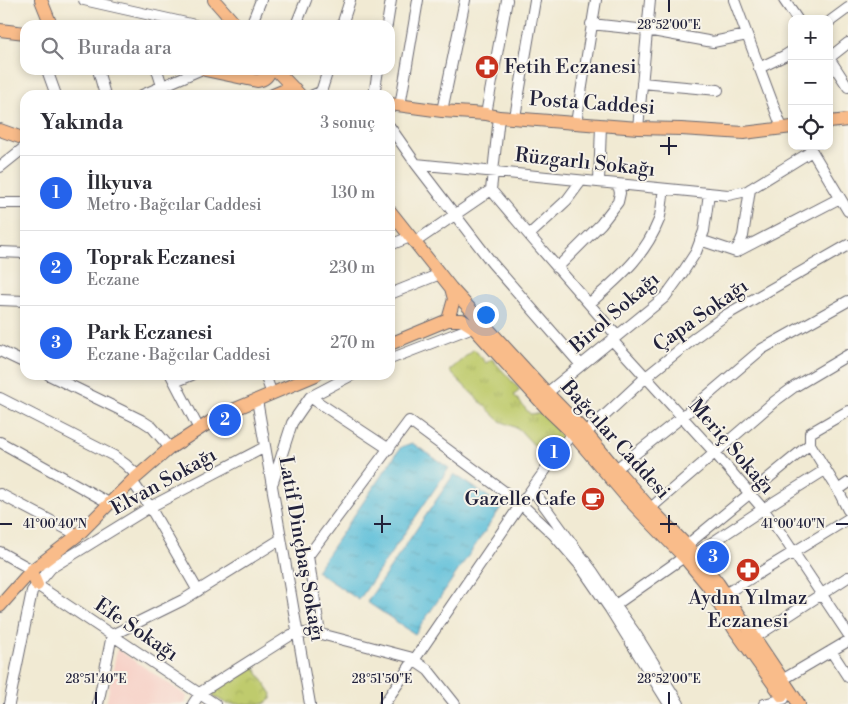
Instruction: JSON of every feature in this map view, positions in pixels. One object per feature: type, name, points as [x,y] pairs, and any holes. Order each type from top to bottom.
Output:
[{"type":"main road","points":[[41,0],[49,20]]},
{"type":"main road","points":[[214,0],[232,20]]},
{"type":"main road","points":[[0,30],[20,32]]},
{"type":"main road","points":[[229,75],[257,81],[266,78],[268,75]]},
{"type":"main road","points":[[280,75],[295,90]]},
{"type":"main road","name":"Posta Caddesi","points":[[395,105],[515,118],[638,128],[744,133],[787,127]]},
{"type":"main road","points":[[833,122],[848,120]]},
{"type":"main road","points":[[0,130],[20,137]]},
{"type":"main road","name":"Bağcılar Caddesi","points":[[395,217],[451,288],[586,433],[616,469],[646,511]]},
{"type":"main road","points":[[448,320],[454,300],[451,288]]},
{"type":"main road","points":[[395,342],[448,320],[462,320],[474,327],[550,412],[718,582],[799,704]]},
{"type":"main road","points":[[1,603],[32,571],[78,535],[109,503],[170,448],[221,415],[304,380]]},
{"type":"main road","points":[[689,552],[734,629],[786,701]]},
{"type":"main road","points":[[32,571],[37,585]]},
{"type":"street","points":[[84,0],[172,20]]},
{"type":"street","points":[[253,20],[261,0]]},
{"type":"street","points":[[298,20],[306,0]]},
{"type":"street","points":[[344,20],[350,0]]},
{"type":"street","points":[[388,20],[391,0]]},
{"type":"street","points":[[395,105],[418,0]]},
{"type":"street","points":[[442,111],[465,0]]},
{"type":"street","points":[[486,114],[507,0]]},
{"type":"street","points":[[515,118],[535,0]]},
{"type":"street","points":[[576,123],[596,0]]},
{"type":"street","points":[[638,128],[650,0]]},
{"type":"street","points":[[734,0],[759,68],[787,127]]},
{"type":"street","points":[[784,0],[794,15]]},
{"type":"street","points":[[833,19],[848,8]]},
{"type":"street","points":[[592,24],[647,30],[713,42],[747,35]]},
{"type":"street","points":[[833,55],[848,42]]},
{"type":"street","points":[[759,68],[788,54]]},
{"type":"street","points":[[830,60],[848,87]]},
{"type":"street","points":[[49,75],[54,90]]},
{"type":"street","points":[[99,75],[103,90]]},
{"type":"street","points":[[159,75],[164,90]]},
{"type":"street","points":[[166,90],[191,75]]},
{"type":"street","points":[[322,90],[326,75]]},
{"type":"street","points":[[375,90],[377,75]]},
{"type":"street","points":[[642,83],[718,90]]},
{"type":"street","points":[[395,244],[413,240],[456,215],[491,190],[499,116]]},
{"type":"street","points":[[599,182],[602,125]]},
{"type":"street","points":[[395,134],[492,263],[581,366]]},
{"type":"street","name":"Rüzgarlı Sokağı","points":[[416,164],[728,195],[747,191],[808,150]]},
{"type":"street","points":[[811,150],[848,211]]},
{"type":"street","points":[[0,167],[20,151]]},
{"type":"street","points":[[529,235],[567,200],[581,181]]},
{"type":"street","points":[[558,268],[601,224],[618,202],[620,193],[618,184]]},
{"type":"street","points":[[589,304],[628,269],[647,245],[659,218],[664,189]]},
{"type":"street","points":[[736,252],[744,236],[750,189]]},
{"type":"street","name":"Meriç Sokağı","points":[[491,190],[589,304],[646,377],[763,509],[848,634]]},
{"type":"street","name":"Birol Sokağı","points":[[547,392],[665,298],[696,252],[704,232],[709,193]]},
{"type":"street","points":[[700,240],[736,252],[840,198]]},
{"type":"street","points":[[0,203],[20,203]]},
{"type":"street","name":"Çapa Sokağı","points":[[586,433],[646,377],[726,315],[848,245]]},
{"type":"street","points":[[0,252],[20,253]]},
{"type":"street","points":[[395,292],[440,274]]},
{"type":"street","points":[[0,300],[20,301]]},
{"type":"street","points":[[616,469],[682,417],[762,349],[848,300]]},
{"type":"street","points":[[395,357],[474,327]]},
{"type":"street","points":[[0,351],[20,361]]},
{"type":"street","points":[[646,511],[775,401],[794,387],[848,355]]},
{"type":"street","points":[[60,380],[141,420],[152,428],[170,448]]},
{"type":"street","points":[[174,380],[199,429]]},
{"type":"street","points":[[267,380],[272,394]]},
{"type":"street","points":[[272,486],[292,423],[310,397],[342,380]]},
{"type":"street","points":[[310,397],[389,449]]},
{"type":"street","points":[[0,398],[114,456],[126,464],[198,591]]},
{"type":"street","name":"Latif Dinçbaş Sokağı","points":[[257,400],[310,704]]},
{"type":"street","points":[[848,411],[810,433],[810,444],[848,510]]},
{"type":"street","points":[[320,634],[308,556],[409,421],[521,504],[552,534],[579,564],[634,633],[679,704]]},
{"type":"street","points":[[384,704],[532,488],[572,433]]},
{"type":"street","points":[[0,442],[109,503]]},
{"type":"street","points":[[689,552],[750,494],[810,444]]},
{"type":"street","name":"Elvan Sokağı","points":[[9,704],[32,591],[51,568],[150,507],[265,447]]},
{"type":"street","points":[[612,607],[689,552],[825,470]]},
{"type":"street","points":[[838,490],[848,483]]},
{"type":"street","points":[[532,488],[593,572],[669,704]]},
{"type":"street","points":[[0,494],[78,535]]},
{"type":"street","points":[[725,594],[848,519]]},
{"type":"street","points":[[98,704],[112,635],[183,600],[281,539]]},
{"type":"street","points":[[0,552],[32,571]]},
{"type":"street","points":[[754,638],[848,577]]},
{"type":"street","name":"Efe Sokağı","points":[[37,585],[215,704]]},
{"type":"street","points":[[194,704],[201,692],[290,634],[313,632],[409,656],[428,670],[455,704]]},
{"type":"street","points":[[782,680],[848,641]]},
{"type":"street","points":[[830,651],[848,677]]},
{"type":"street","points":[[764,704],[786,701]]},
{"type":"shaded area","points":[[117,649],[187,696],[185,704],[106,704]]},
{"type":"green space","points":[[474,349],[486,363],[492,359],[520,390],[514,395],[530,414],[543,413],[565,440],[549,462],[519,429],[500,421],[449,371]]},
{"type":"green space","points":[[252,664],[272,694],[271,699],[264,704],[227,704],[215,697],[212,692]]},
{"type":"water","points":[[412,443],[449,468],[359,600],[316,571],[401,447]]},
{"type":"water","points":[[454,474],[502,506],[415,634],[367,602]]},
{"type":"place","name":"Fetih Eczanesi","points":[[487,67]]},
{"type":"place","name":"Toprak Eczanesi","points":[[225,420]]},
{"type":"place","name":"İlkyuva","points":[[554,453]]},
{"type":"place","name":"Gazelle Cafe","points":[[593,499]]},
{"type":"place","name":"Park Eczanesi","points":[[713,557]]},
{"type":"place","name":"Aydın Yılmaz Eczanesi","points":[[748,570]]}]
